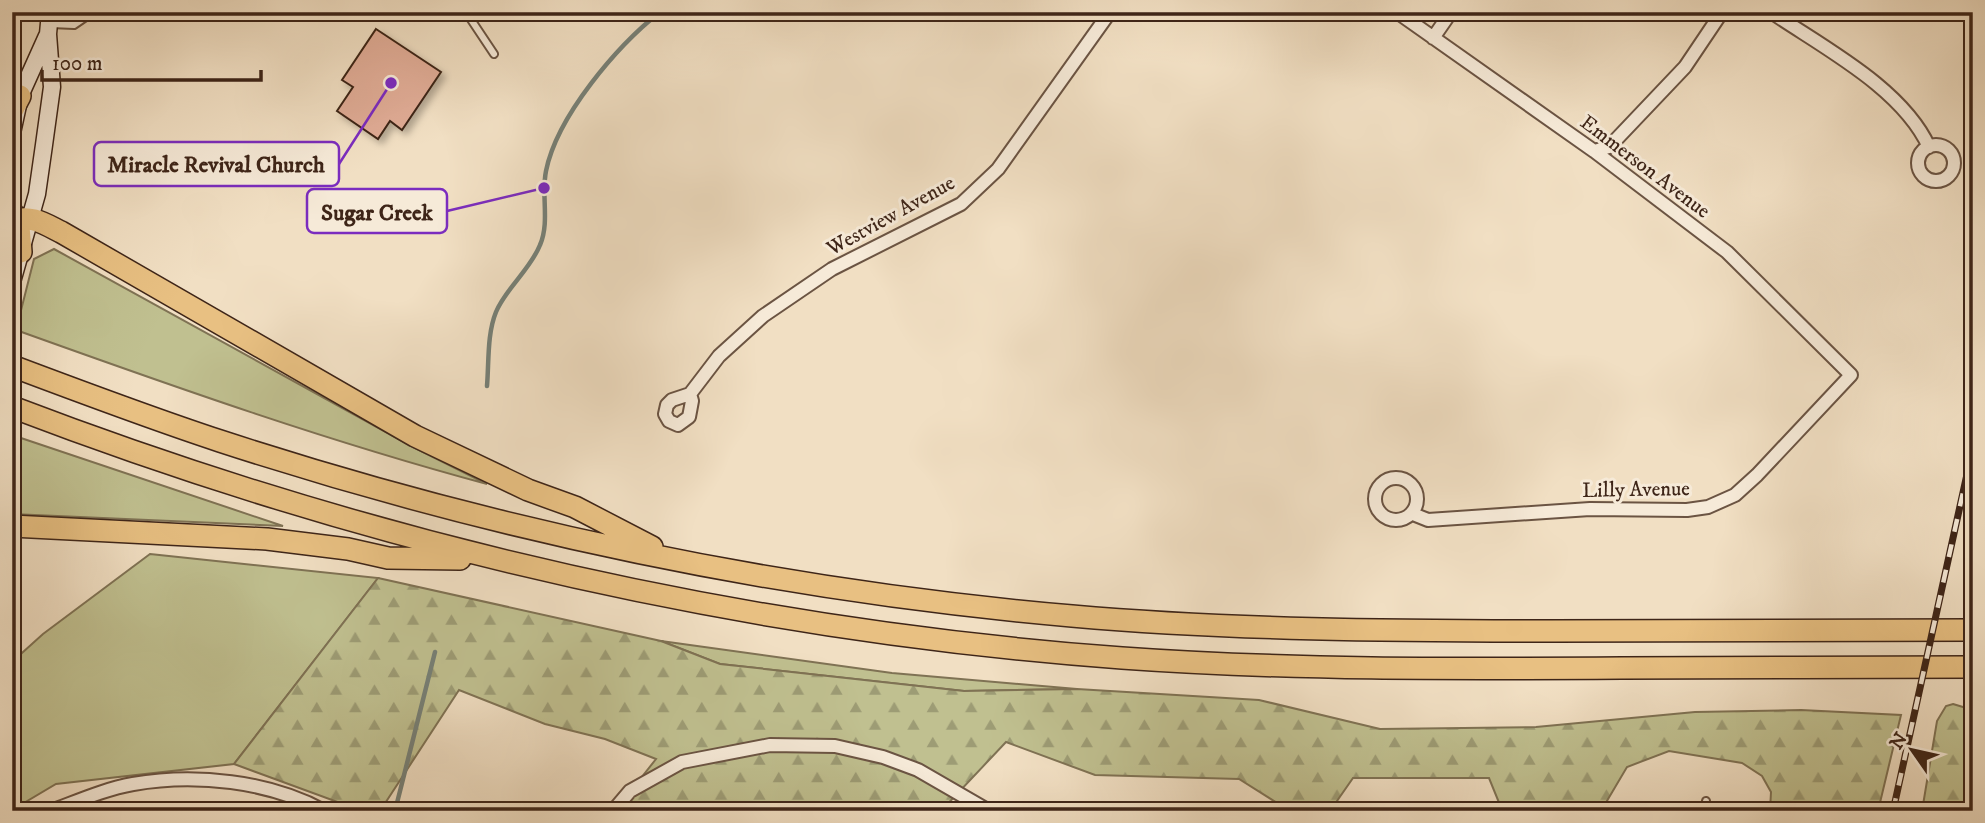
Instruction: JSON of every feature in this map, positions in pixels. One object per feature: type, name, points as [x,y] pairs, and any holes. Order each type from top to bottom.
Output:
[{"type":"highway","points":[[21,252],[18,218],[61,232],[415,436],[528,490],[575,507],[676,560]]},
{"type":"highway","points":[[12,366],[218,441],[369,487],[522,526],[676,560],[912,599],[1070,616],[1227,627],[1477,631],[1973,630]]},
{"type":"highway","points":[[12,407],[217,480],[369,527],[497,560],[704,604],[888,634],[1123,658],[1283,666],[1973,667]]},
{"type":"highway","points":[[12,526],[267,539],[335,547],[388,558],[497,560]]},
{"type":"main road","points":[[12,134],[16,103],[49,24]]},
{"type":"main road","points":[[18,218],[37,194],[52,87],[49,24]]},
{"type":"main road","points":[[12,282],[21,252]]},
{"type":"street","name":"Westview Avenue","points":[[690,394],[719,356],[763,316],[832,269],[961,204],[998,169],[1110,12]]},
{"type":"street","name":"Emmerson Avenue","points":[[1396,12],[1594,151],[1727,252],[1851,375]]},
{"type":"street","points":[[1433,38],[1451,12]]},
{"type":"street","points":[[1594,151],[1609,147],[1685,67],[1722,12]]},
{"type":"street","points":[[1771,12],[1898,101],[1913,117],[1928,146]]},
{"type":"street","name":"Lilly Avenue","points":[[1413,514],[1428,520],[1590,509],[1687,510],[1708,507],[1735,495],[1757,475],[1851,375]]},
{"type":"street","points":[[613,811],[630,791],[682,762],[770,745],[835,746],[883,757],[918,770],[989,811]]},
{"type":"street","points":[[51,811],[95,794],[134,784],[194,779],[286,794],[324,811]]},
{"type":"lane","points":[[49,24],[75,25],[93,12]]},
{"type":"lane","points":[[466,12],[494,54]]},
{"type":"lane","points":[[1704,811],[1706,801]]},
{"type":"green space","points":[[54,249],[413,447],[487,484],[309,431],[16,330],[34,259]]},
{"type":"green space","points":[[12,435],[283,526],[12,514]]},
{"type":"green space","points":[[150,554],[378,578],[234,764],[56,784],[12,810],[12,662],[43,634]]},
{"type":"green space","points":[[378,578],[661,641],[720,664],[964,691],[1077,689],[1259,700],[1380,729],[1536,727],[1695,712],[1801,710],[1901,715],[1878,811],[1770,811],[1771,792],[1762,776],[1742,763],[1669,751],[1627,767],[1601,811],[1502,810],[1489,778],[1353,778],[1330,811],[1290,811],[1239,779],[1095,775],[1006,742],[941,811],[615,811],[656,759],[605,739],[545,724],[459,690],[380,811],[362,811],[234,764]]},
{"type":"green space","points":[[661,641],[892,673],[1077,689],[964,691],[720,664]]},
{"type":"green space","points":[[1953,704],[1973,710],[1973,811],[1922,811],[1937,721],[1946,706]]},
{"type":"building","points":[[376,29],[441,72],[402,130],[390,121],[378,139],[337,111],[353,87],[342,80]]},
{"type":"waterway","points":[[487,386],[493,321],[500,303],[540,245],[545,218],[546,171],[562,128],[608,63],[660,12]]},
{"type":"waterway","points":[[399,811],[397,803],[435,652]]},
{"type":"railway","points":[[1893,811],[1973,447]]},
{"type":"place","name":"Miracle Revival Church","points":[[391,83]]},
{"type":"place","name":"Sugar Creek","points":[[544,188]]}]
